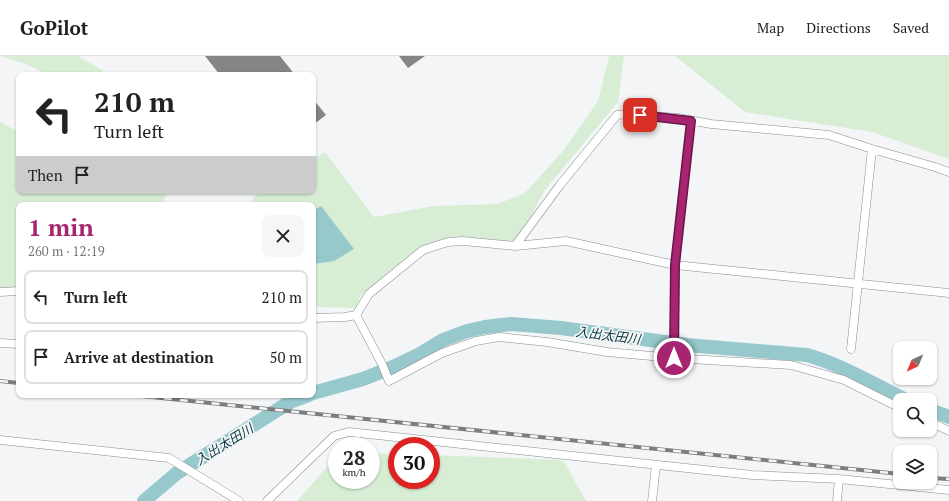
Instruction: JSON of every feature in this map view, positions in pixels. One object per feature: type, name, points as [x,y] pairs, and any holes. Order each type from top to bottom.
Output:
[{"type":"street","points":[[515,246],[560,185],[617,115],[628,114],[711,124],[829,135],[872,150],[949,172]]},
{"type":"street","points":[[674,358],[675,265],[691,121]]},
{"type":"street","points":[[850,349],[872,150]]},
{"type":"street","points":[[316,318],[356,315],[369,294],[423,250],[448,242],[463,241],[515,246],[566,241],[675,265],[949,292]]},
{"type":"street","points":[[0,292],[16,291]]},
{"type":"street","points":[[356,315],[390,382],[442,353],[476,341],[499,337],[547,342],[607,352],[674,358],[791,365],[844,380],[893,404]]},
{"type":"street","points":[[0,343],[16,344]]},
{"type":"street","points":[[937,425],[949,431]]},
{"type":"street","points":[[267,501],[334,436],[349,432],[656,466],[752,475],[840,479],[949,490]]},
{"type":"street","points":[[0,440],[169,458],[239,501]]},
{"type":"street","points":[[652,501],[656,466]]},
{"type":"street","points":[[837,501],[840,479]]},
{"type":"green space","points":[[0,56],[78,56],[104,72],[42,72],[26,64]]},
{"type":"green space","points":[[609,56],[624,56],[618,102],[545,190],[518,241],[448,242],[416,256],[360,296],[356,308],[316,307],[316,202],[252,202],[255,196],[258,194],[316,194],[316,157],[325,152],[374,217],[434,206],[497,204],[525,193],[563,151],[598,101]]},
{"type":"green space","points":[[675,56],[949,56],[949,159],[872,132],[745,112]]},
{"type":"green space","points":[[0,122],[16,130],[16,194],[167,194],[163,202],[16,202],[16,291],[0,292]]},
{"type":"green space","points":[[380,453],[388,454],[388,489],[440,489],[440,455],[563,460],[586,501],[297,501],[328,466],[328,489],[380,489]]},
{"type":"water","points":[[321,206],[354,249],[334,261],[316,264],[316,209]]},
{"type":"building","points":[[205,56],[280,56],[293,72],[218,72]]},
{"type":"building","points":[[399,56],[425,56],[408,68]]},
{"type":"building","points":[[316,103],[326,115],[316,123]]},
{"type":"waterway","name":"入出太田川","points":[[316,392],[363,379],[393,367],[420,354],[443,340],[467,331],[511,324],[561,328],[687,345],[807,355],[845,369],[893,393]]},
{"type":"waterway","name":"入出太田川","points":[[144,501],[177,473],[290,402],[301,398]]},
{"type":"waterway","name":"入出太田川","points":[[937,413],[949,417]]},
{"type":"railway","points":[[0,381],[16,383]]},
{"type":"railway","points":[[161,398],[893,473]]},
{"type":"railway","points":[[937,478],[949,479]]},
{"type":"route","points":[[640,115],[678,118],[691,121],[675,265],[674,358]]}]
